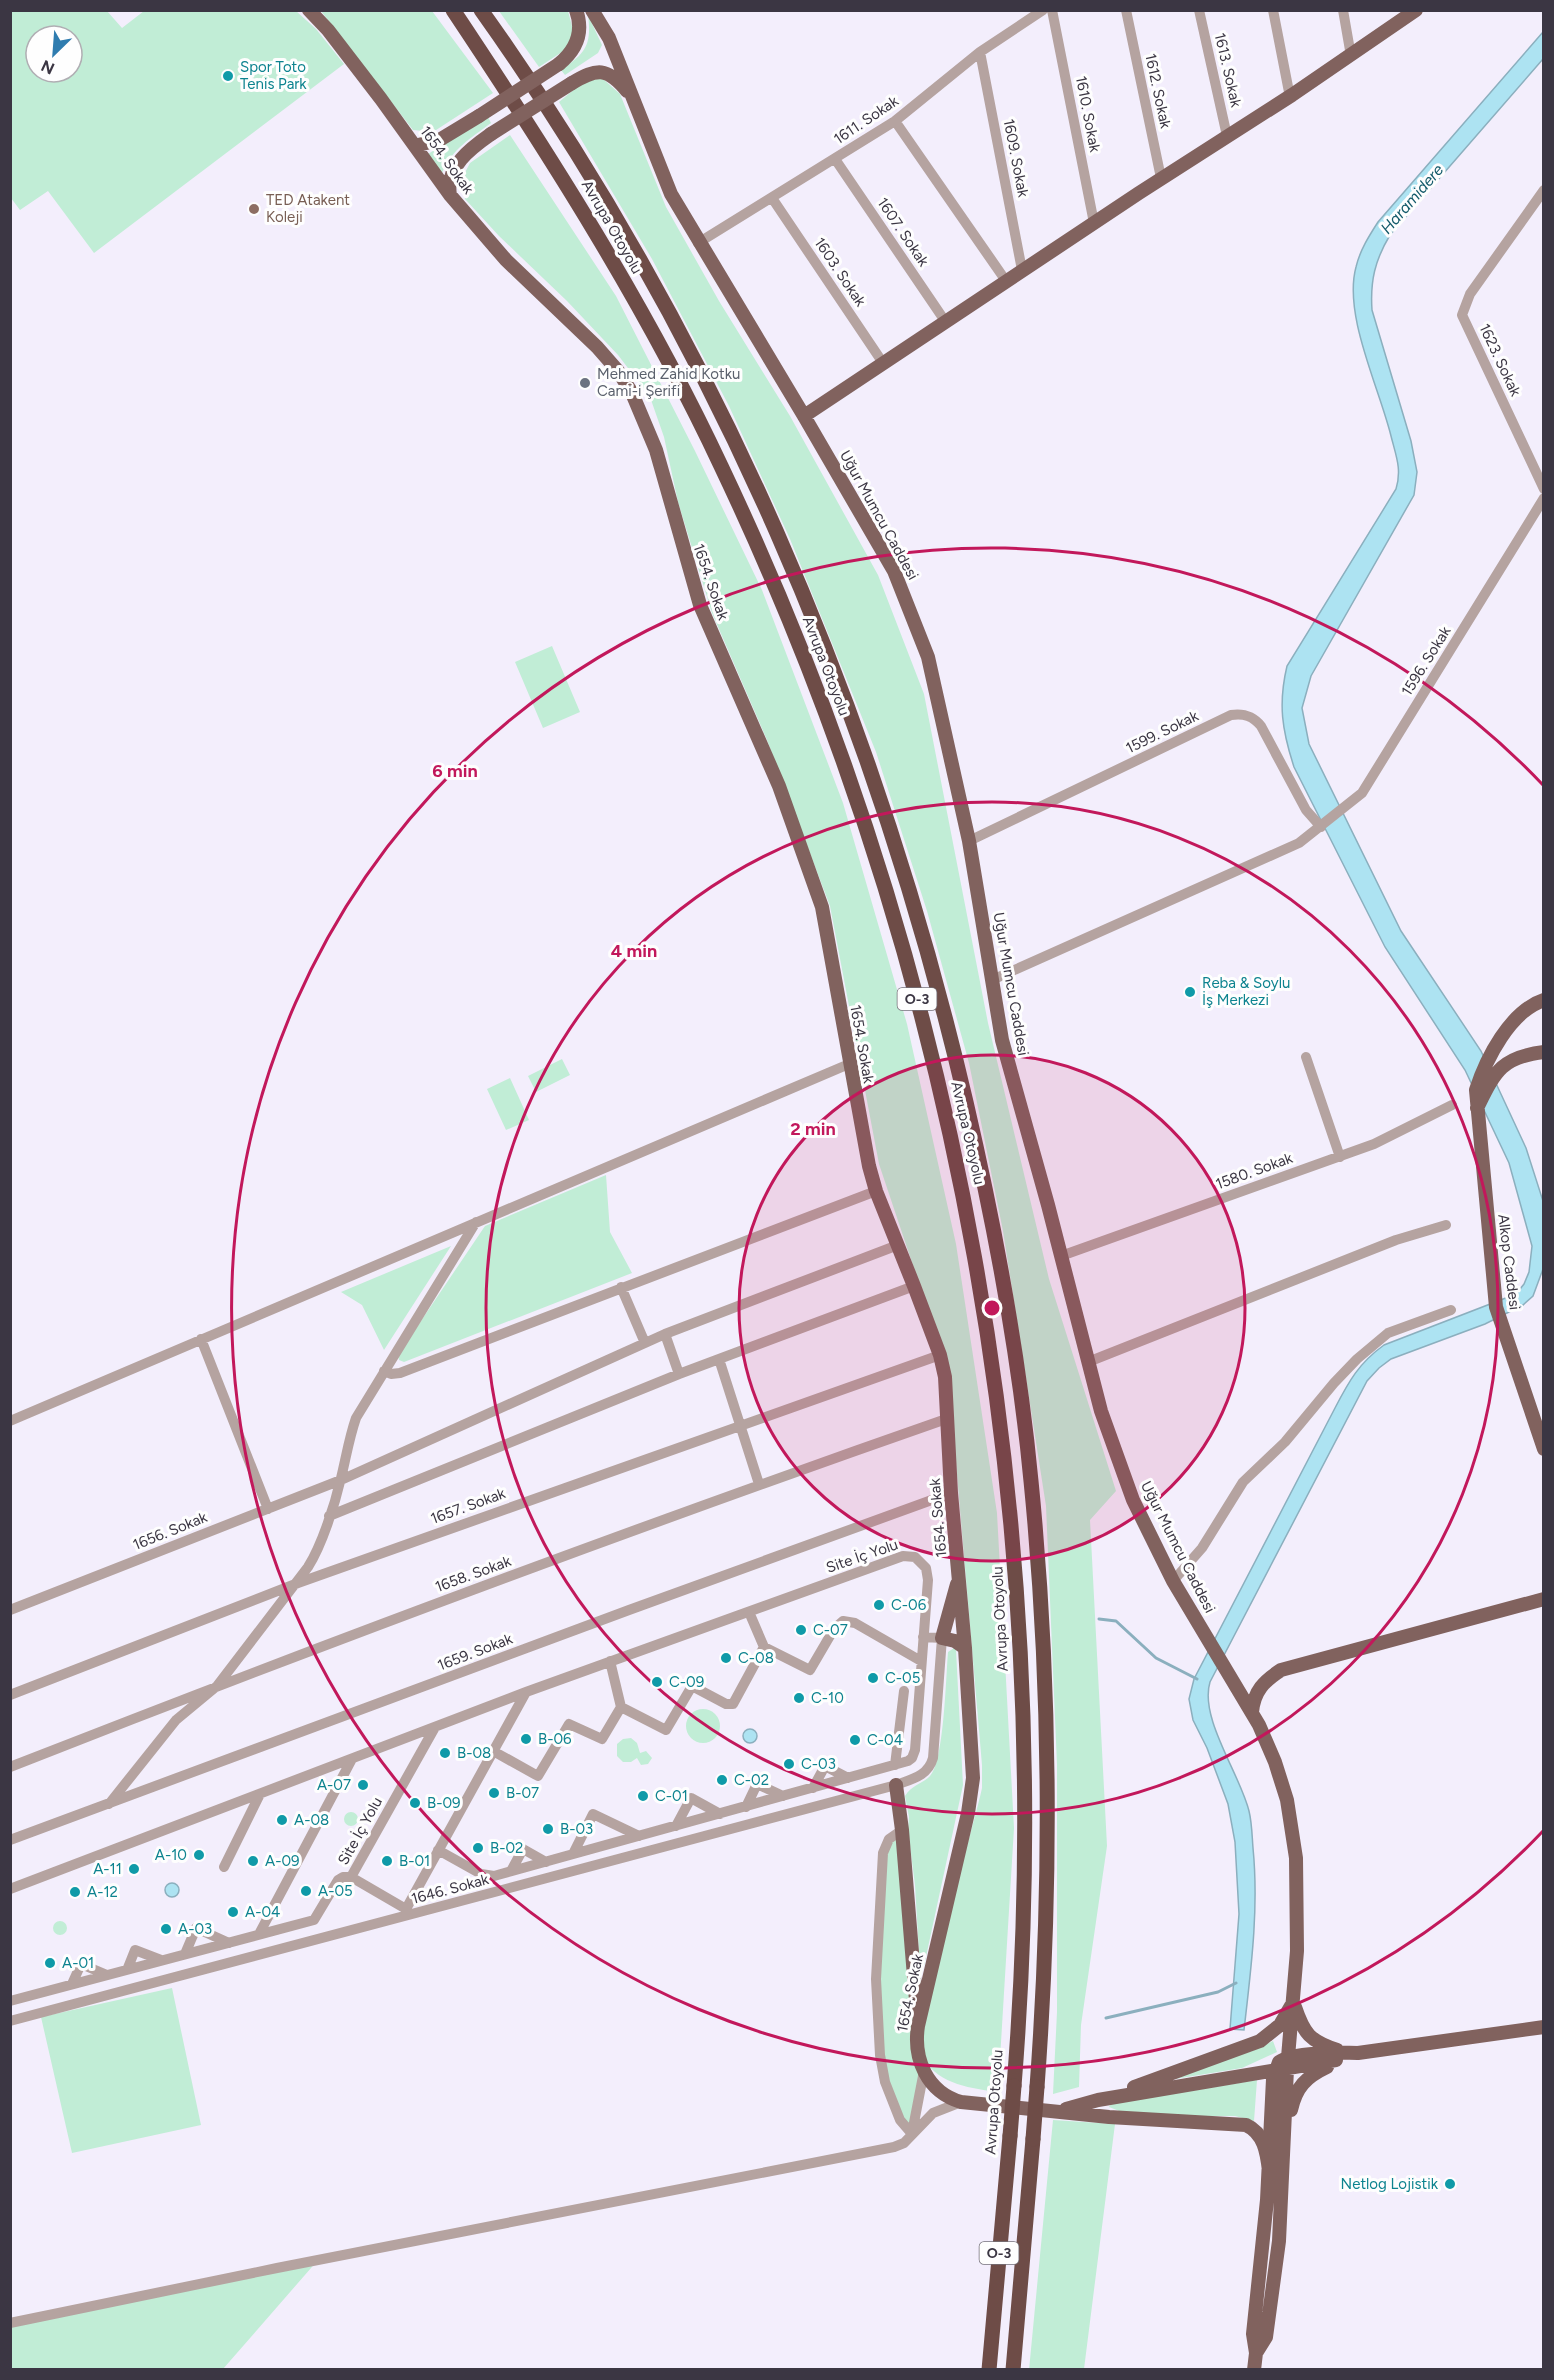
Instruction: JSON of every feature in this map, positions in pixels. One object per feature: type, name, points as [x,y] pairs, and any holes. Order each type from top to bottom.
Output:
[{"type":"highway","name":"Avrupa Otoyolu","points":[[453,10],[547,152],[612,260],[721,465],[790,621],[829,722],[901,938],[933,1061],[964,1197],[996,1383],[1011,1521],[1025,1740],[1024,1899],[1014,2086],[989,2370]]},
{"type":"highway","name":"Avrupa Otoyolu","points":[[481,10],[564,134],[622,230],[696,364],[742,457],[810,608],[866,759],[919,920],[944,1011],[985,1186],[1001,1267],[1034,1508],[1045,1670],[1048,1818],[1045,1962],[1033,2139],[1013,2370]]},
{"type":"main road","name":"1654. Sokak","points":[[309,10],[328,30],[450,195],[506,260],[597,347],[618,371],[632,393],[656,450],[700,605],[779,786],[822,907],[863,1141],[876,1191],[940,1355],[945,1377],[949,1418],[951,1493],[960,1576],[972,1790],[918,2026],[916,2048],[924,2072],[939,2091],[961,2102],[1054,2112],[1246,2126],[1255,2130],[1260,2137],[1266,2151],[1269,2170]]},
{"type":"main road","points":[[415,146],[441,139],[559,64],[573,50],[578,38],[580,25],[576,10]]},
{"type":"main road","name":"Uğur Mumcu Caddesi","points":[[592,10],[609,38],[671,195],[894,570],[928,657],[969,841],[1002,1040],[1101,1411],[1133,1500],[1173,1581],[1252,1712],[1275,1762],[1287,1800],[1293,1830],[1298,1915],[1293,2002],[1283,2065]]},
{"type":"main road","points":[[804,416],[1161,178],[1290,97],[1416,10]]},
{"type":"main road","points":[[450,195],[449,182],[457,164],[476,145],[592,72],[604,72],[618,81],[632,97]]},
{"type":"main road","name":"Alkop Caddesi","points":[[1544,1000],[1535,1003],[1506,1030],[1490,1055],[1476,1090],[1496,1307],[1544,1449]]},
{"type":"main road","points":[[1477,1108],[1494,1075],[1512,1059],[1544,1052]]},
{"type":"main road","points":[[1534,1423],[1544,1435]]},
{"type":"main road","points":[[960,1576],[942,1638],[958,1642],[965,1648]]},
{"type":"main road","points":[[1252,1712],[1257,1691],[1266,1679],[1281,1670],[1544,1599]]},
{"type":"main road","points":[[897,1785],[918,2026]]},
{"type":"main road","points":[[1293,2002],[1307,2035],[1342,2055]]},
{"type":"main road","points":[[1098,2100],[1260,2041],[1280,2025],[1293,2002]]},
{"type":"main road","points":[[1285,2132],[1294,2098],[1303,2083],[1312,2074],[1342,2055],[1544,2027]]},
{"type":"main road","name":"1654. Sokak","points":[[1054,2112],[1098,2100],[1342,2055]]},
{"type":"main road","points":[[1256,2353],[1266,2337],[1276,2265],[1285,2132],[1283,2065]]},
{"type":"main road","points":[[1254,2370],[1256,2353],[1253,2334],[1269,2170],[1283,2065]]},
{"type":"street","name":"1611. Sokak","points":[[698,243],[895,121],[980,52],[1043,10]]},
{"type":"street","name":"1610. Sokak","points":[[1052,10],[1094,223]]},
{"type":"street","name":"1612. Sokak","points":[[1126,10],[1161,178]]},
{"type":"street","name":"1613. Sokak","points":[[1199,10],[1227,136]]},
{"type":"street","points":[[1273,10],[1290,97]]},
{"type":"street","points":[[1343,10],[1351,56]]},
{"type":"street","name":"1609. Sokak","points":[[980,52],[1022,270]]},
{"type":"street","points":[[895,121],[1006,281]]},
{"type":"street","name":"1607. Sokak","points":[[835,159],[945,321]]},
{"type":"street","name":"1623. Sokak","points":[[1544,190],[1470,294],[1462,315],[1544,489]]},
{"type":"street","name":"1603. Sokak","points":[[772,198],[883,363]]},
{"type":"street","name":"1596. Sokak","points":[[992,980],[1299,843],[1362,793],[1544,498]]},
{"type":"street","name":"1599. Sokak","points":[[969,841],[1231,715],[1238,714],[1251,717],[1262,726],[1306,810],[1321,827]]},
{"type":"street","points":[[1306,1057],[1340,1157]]},
{"type":"street","points":[[10,1421],[849,1064]]},
{"type":"street","name":"1580. Sokak","points":[[1061,1256],[1374,1144],[1452,1106]]},
{"type":"street","points":[[384,1371],[391,1374],[400,1373],[876,1191]]},
{"type":"street","points":[[108,1806],[176,1720],[217,1686],[298,1583],[313,1560],[341,1480],[349,1437],[356,1418],[477,1221]]},
{"type":"street","points":[[1088,1362],[1396,1240],[1446,1226]]},
{"type":"street","name":"1656. Sokak","points":[[10,1610],[341,1480],[665,1334],[898,1245]]},
{"type":"street","points":[[328,1516],[679,1374],[914,1286]]},
{"type":"street","points":[[621,1287],[645,1343]]},
{"type":"street","points":[[1173,1581],[1202,1548],[1243,1482],[1285,1442],[1357,1359],[1389,1333],[1451,1310]]},
{"type":"street","points":[[665,1334],[679,1374]]},
{"type":"street","points":[[201,1339],[268,1509]]},
{"type":"street","name":"1657. Sokak","points":[[10,1695],[298,1583],[940,1355]]},
{"type":"street","points":[[719,1359],[759,1484]]},
{"type":"street","name":"1658. Sokak","points":[[10,1767],[217,1686],[759,1484],[949,1418]]},
{"type":"street","name":"1659. Sokak","points":[[10,1840],[108,1806],[629,1610],[951,1493]]},
{"type":"street","name":"Site İç Yolu","points":[[10,1888],[526,1692],[907,1556],[919,1559],[927,1572],[914,1755],[908,1761],[546,1862],[487,1876],[438,1850]]},
{"type":"street","points":[[749,1612],[764,1647],[810,1670],[836,1627],[841,1622],[847,1621],[855,1623],[921,1662]]},
{"type":"street","points":[[925,1620],[946,1621]]},
{"type":"street","points":[[923,1636],[942,1638]]},
{"type":"street","name":"1646. Sokak","points":[[10,2021],[407,1913],[897,1785],[920,1776],[927,1771],[932,1762],[942,1638]]},
{"type":"street","points":[[621,1707],[664,1730],[668,1728],[692,1686],[731,1705],[735,1702],[764,1647]]},
{"type":"street","points":[[493,1751],[538,1776],[568,1725],[602,1739],[621,1707],[610,1661]]},
{"type":"street","points":[[895,1765],[904,1691]]},
{"type":"street","points":[[351,1877],[407,1913],[438,1850],[526,1692]]},
{"type":"street","name":"Site İç Yolu","points":[[10,2001],[314,1920],[338,1880],[345,1876],[351,1877],[434,1728]]},
{"type":"street","points":[[260,1934],[352,1759]]},
{"type":"street","points":[[813,1788],[825,1766],[848,1778]]},
{"type":"street","points":[[746,1807],[757,1784],[783,1796]]},
{"type":"street","points":[[224,1867],[260,1794]]},
{"type":"street","points":[[676,1826],[692,1798],[720,1814]]},
{"type":"street","points":[[573,1854],[593,1814],[639,1836]]},
{"type":"street","points":[[902,1830],[888,1839],[882,1853],[876,1979],[880,2055],[885,2082],[900,2120],[912,2134]]},
{"type":"street","points":[[511,1871],[523,1849],[546,1862]]},
{"type":"street","points":[[185,1954],[196,1928],[229,1942]]},
{"type":"street","points":[[127,1970],[135,1950],[161,1961]]},
{"type":"street","points":[[72,1984],[81,1964],[107,1975]]},
{"type":"street","points":[[912,2134],[924,2072]]},
{"type":"street","points":[[10,2323],[277,2268],[894,2147],[904,2144],[933,2113],[961,2102]]},
{"type":"green space","points":[[10,11],[107,11],[122,28],[144,11],[296,11],[316,29],[344,64],[94,253],[48,191],[20,210],[11,198]]},
{"type":"green space","points":[[321,11],[432,11],[493,93],[433,132],[413,130]]},
{"type":"green space","points":[[499,11],[568,11],[573,30],[568,48],[539,67]]},
{"type":"green space","points":[[588,15],[602,45],[598,53],[565,75],[561,70],[576,59],[588,42]]},
{"type":"green space","points":[[602,78],[620,94],[666,207],[719,301],[790,416],[878,575],[924,694],[988,1023],[1049,1279],[1116,1491],[1090,1520],[1107,1846],[1081,2025],[1079,2087],[1053,2094],[1057,2012],[1057,1765],[1046,1506],[1003,1231],[969,1063],[927,911],[876,752],[790,539],[729,406],[652,259],[559,102],[583,82]]},
{"type":"green space","points":[[488,117],[491,123],[469,139],[451,157],[442,173],[428,154]]},
{"type":"green space","points":[[510,135],[616,296],[695,451],[762,590],[843,803],[907,1024],[956,1244],[997,1513],[1014,1828],[998,2092],[957,2084],[939,2075],[925,2060],[923,2042],[934,1973],[982,1788],[982,1765],[948,1370],[879,1164],[830,906],[767,740],[712,613],[678,502],[664,437],[650,397],[618,355],[465,199],[460,182],[470,163]]},
{"type":"green space","points":[[552,646],[580,712],[543,728],[515,662]]},
{"type":"green space","points":[[562,1059],[570,1075],[536,1092],[528,1076]]},
{"type":"green space","points":[[510,1078],[529,1120],[506,1130],[487,1089]]},
{"type":"green space","points":[[606,1175],[610,1232],[632,1273],[404,1362],[399,1360],[398,1355],[485,1226]]},
{"type":"green space","points":[[451,1246],[384,1350],[362,1305],[341,1292]]},
{"type":"green space","points":[[954,1648],[956,1650],[963,1785],[922,1967],[908,1830],[909,1817],[905,1796],[930,1776],[935,1768],[941,1737],[948,1652]]},
{"type":"green space","points":[[703,1709],[715,1714],[720,1726],[715,1738],[703,1743],[691,1738],[686,1726],[691,1714]]},
{"type":"green space","points":[[631,1738],[637,1743],[640,1753],[646,1751],[652,1758],[648,1764],[641,1765],[637,1758],[631,1762],[623,1762],[617,1756],[617,1744],[623,1739]]},
{"type":"green space","points":[[348,1812],[354,1812],[358,1819],[354,1826],[348,1826],[344,1822],[344,1816]]},
{"type":"green space","points":[[902,1830],[922,2066],[912,2134],[885,2082],[878,2026],[883,1852]]},
{"type":"green space","points":[[57,1921],[63,1921],[67,1928],[63,1935],[57,1935],[53,1931],[53,1925]]},
{"type":"green space","points":[[172,1988],[201,2125],[72,2153],[41,2017]]},
{"type":"green space","points":[[1273,2041],[1277,2052],[1242,2068],[1169,2080],[1169,2077],[1252,2051]]},
{"type":"green space","points":[[1257,2080],[1254,2121],[1235,2116],[1182,2116],[1122,2112],[1109,2107],[1111,2104]]},
{"type":"green space","points":[[1053,2120],[1115,2124],[1084,2369],[1029,2370]]},
{"type":"green space","points":[[318,2260],[223,2369],[11,2369],[10,2324]]},
{"type":"water","name":"Haramidere","points":[[1543,32],[1543,59],[1390,235],[1377,262],[1373,280],[1372,310],[1411,441],[1417,472],[1414,495],[1311,676],[1302,708],[1309,744],[1401,931],[1481,1051],[1526,1148],[1543,1201],[1543,1269],[1533,1296],[1523,1305],[1485,1324],[1391,1359],[1367,1381],[1210,1682],[1208,1696],[1215,1729],[1249,1811],[1255,1871],[1253,1939],[1244,2030],[1230,2029],[1239,1914],[1235,1842],[1228,1804],[1207,1748],[1193,1720],[1189,1699],[1194,1679],[1340,1398],[1361,1366],[1384,1345],[1516,1294],[1524,1284],[1529,1272],[1532,1246],[1509,1163],[1465,1070],[1385,947],[1294,767],[1284,729],[1282,705],[1287,666],[1396,489],[1398,482],[1396,456],[1386,417],[1364,351],[1354,307],[1353,286],[1360,255],[1378,222]]},
{"type":"water","points":[[747,1729],[753,1729],[757,1736],[753,1743],[747,1743],[743,1739],[743,1733]]},
{"type":"water","points":[[169,1883],[175,1883],[179,1890],[175,1897],[169,1897],[165,1893],[165,1887]]},
{"type":"waterway","points":[[1099,1619],[1116,1621],[1156,1658],[1197,1679]]},
{"type":"waterway","points":[[1106,2018],[1218,1992],[1236,1983]]},
{"type":"place","name":"Spor Toto Tenis Park","points":[[228,76]]},
{"type":"place","name":"TED Atakent Koleji","points":[[254,209]]},
{"type":"place","name":"Mehmed Zahid Kotku Cami-i Şerifi","points":[[585,383]]},
{"type":"place","name":"Reba & Soylu İş Merkezi","points":[[1190,992]]},
{"type":"place","name":"C-06","points":[[879,1605]]},
{"type":"place","name":"C-07","points":[[801,1630]]},
{"type":"place","name":"C-08","points":[[726,1658]]},
{"type":"place","name":"C-05","points":[[873,1678]]},
{"type":"place","name":"C-09","points":[[657,1682]]},
{"type":"place","name":"C-10","points":[[799,1698]]},
{"type":"place","name":"B-06","points":[[526,1739]]},
{"type":"place","name":"C-04","points":[[855,1740]]},
{"type":"place","name":"B-08","points":[[445,1753]]},
{"type":"place","name":"C-03","points":[[789,1764]]},
{"type":"place","name":"C-02","points":[[722,1780]]},
{"type":"place","name":"A-07","points":[[363,1785]]},
{"type":"place","name":"B-07","points":[[494,1793]]},
{"type":"place","name":"C-01","points":[[643,1796]]},
{"type":"place","name":"B-09","points":[[415,1803]]},
{"type":"place","name":"A-08","points":[[282,1820]]},
{"type":"place","name":"B-03","points":[[548,1829]]},
{"type":"place","name":"B-02","points":[[478,1848]]},
{"type":"place","name":"A-10","points":[[199,1855]]},
{"type":"place","name":"A-09","points":[[253,1861]]},
{"type":"place","name":"B-01","points":[[387,1861]]},
{"type":"place","name":"A-11","points":[[134,1869]]},
{"type":"place","name":"A-05","points":[[306,1891]]},
{"type":"place","name":"A-12","points":[[75,1892]]},
{"type":"place","name":"A-04","points":[[233,1912]]},
{"type":"place","name":"A-03","points":[[166,1929]]},
{"type":"place","name":"A-01","points":[[50,1963]]},
{"type":"place","name":"Netlog Lojistik","points":[[1450,2184]]}]
